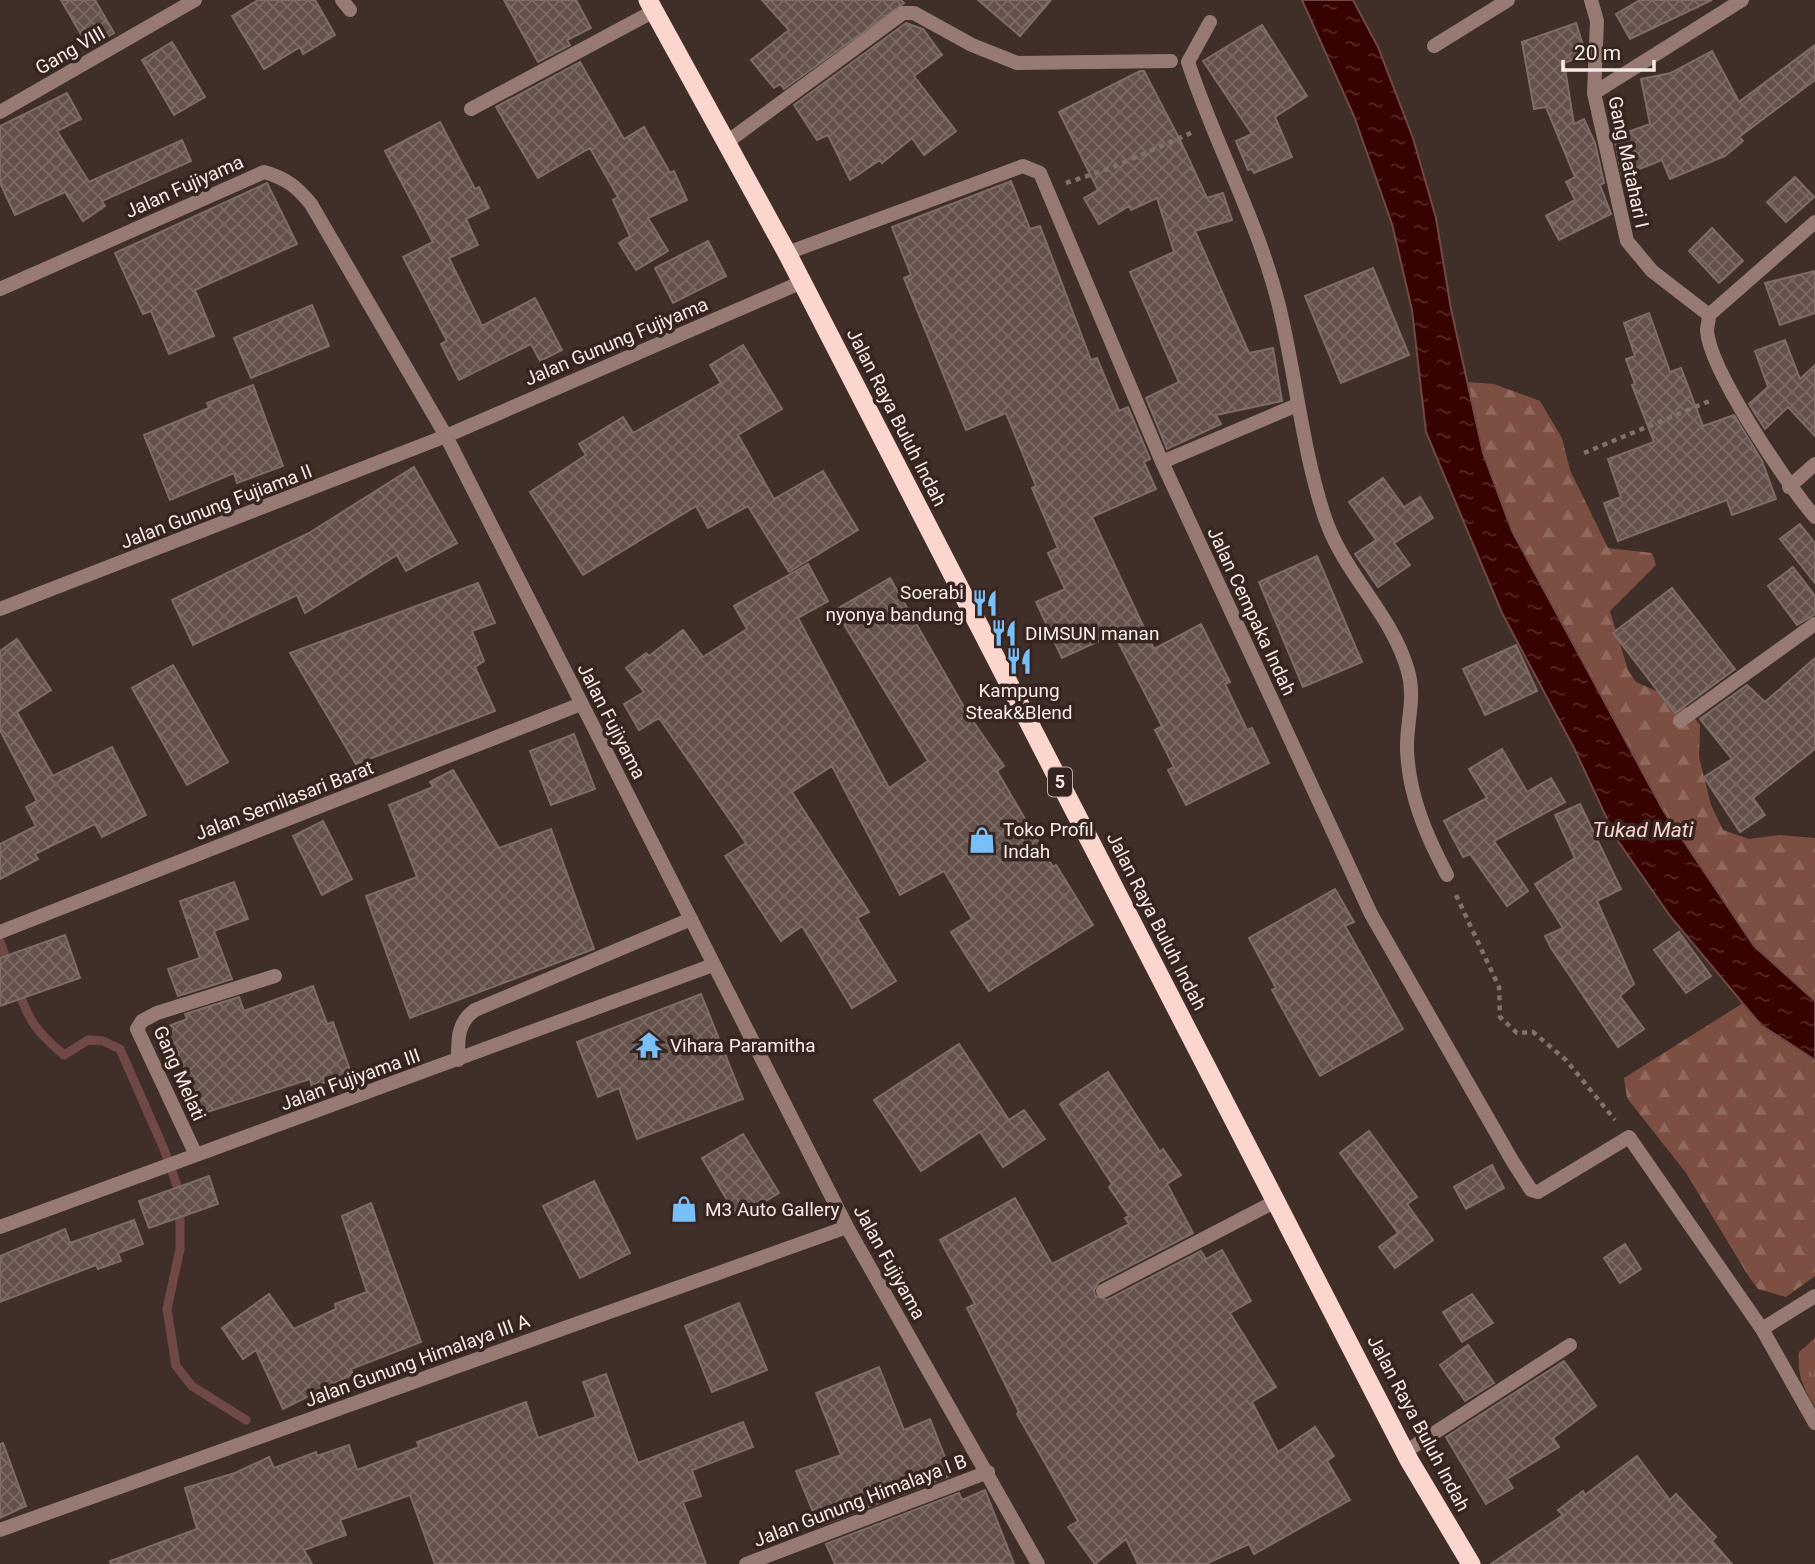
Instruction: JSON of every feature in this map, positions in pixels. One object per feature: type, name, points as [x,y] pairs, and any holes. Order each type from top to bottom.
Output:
[{"type":"highway","name":"Jalan Raya Buluh Indah","points":[[651,5],[787,253],[1405,1452],[1471,1564]]},
{"type":"street","name":"Gang VIII","points":[[0,112],[195,0]]},
{"type":"street","points":[[1434,46],[1508,0]]},
{"type":"street","name":"Gang Matahari I","points":[[1591,0],[1597,21],[1594,93],[1627,241],[1652,271],[1709,315]]},
{"type":"street","points":[[1594,93],[1742,0]]},
{"type":"street","points":[[471,109],[651,5]]},
{"type":"street","points":[[727,142],[903,13],[914,13],[972,45],[1017,63],[1171,61]]},
{"type":"street","points":[[1210,22],[1188,62],[1251,222],[1278,304],[1297,405],[1325,518],[1334,540],[1395,637],[1409,672],[1412,711],[1407,748],[1410,778],[1417,811],[1447,875]]},
{"type":"street","points":[[787,253],[1023,166],[1040,173]]},
{"type":"street","name":"Jalan Fujiyama","points":[[0,289],[264,172],[283,177],[298,188],[312,204],[446,436],[847,1227],[1038,1564]]},
{"type":"street","name":"Jalan Cempaka Indah","points":[[1040,173],[1162,462],[1371,914],[1526,1183],[1531,1190],[1544,1190],[1629,1137]]},
{"type":"street","points":[[1815,222],[1709,315],[1710,341],[1733,391],[1789,487],[1815,517]]},
{"type":"street","name":"Jalan Gunung Fujiyama","points":[[446,436],[802,282]]},
{"type":"street","points":[[1162,462],[1297,405]]},
{"type":"street","name":"Jalan Gunung Fujiama II","points":[[0,609],[446,436]]},
{"type":"street","points":[[1789,487],[1815,464]]},
{"type":"street","points":[[1680,721],[1815,624]]},
{"type":"street","name":"Jalan Semilasari Barat","points":[[0,932],[581,704]]},
{"type":"street","points":[[458,1060],[458,1032],[467,1016],[475,1010],[691,919]]},
{"type":"street","name":"Jalan Fujiyama III","points":[[0,1227],[713,965]]},
{"type":"street","name":"Gang Melati","points":[[196,1155],[137,1029],[142,1021],[157,1013],[275,976]]},
{"type":"street","points":[[1629,1137],[1762,1329],[1815,1423]]},
{"type":"street","points":[[1103,1292],[1276,1201]]},
{"type":"street","name":"Jalan Gunung Himalaya III A","points":[[0,1530],[847,1227]]},
{"type":"street","points":[[1762,1329],[1815,1296]]},
{"type":"street","points":[[1405,1452],[1570,1345]]},
{"type":"street","name":"Jalan Gunung Himalaya I B","points":[[746,1564],[988,1472]]},
{"type":"path","points":[[1040,173],[1047,179],[1071,183],[1211,124]]},
{"type":"path","points":[[1584,453],[1733,391]]},
{"type":"path","points":[[1447,875],[1499,987],[1500,1017],[1517,1033],[1533,1032],[1566,1059],[1629,1137]]},
{"type":"green space","points":[[1467,382],[1494,384],[1540,401],[1562,438],[1570,470],[1608,548],[1652,553],[1656,565],[1610,611],[1628,670],[1636,682],[1683,703],[1700,725],[1699,757],[1711,805],[1723,830],[1749,839],[1779,835],[1815,838],[1815,1001],[1754,946],[1664,812],[1512,531],[1483,453]]},
{"type":"green space","points":[[1743,1003],[1761,1025],[1815,1060],[1815,1276],[1786,1297],[1758,1289],[1749,1277],[1686,1173],[1627,1098],[1624,1078]]},
{"type":"green space","points":[[1815,1338],[1815,1406],[1802,1381],[1799,1352]]},
{"type":"water","name":"Tukad Mati","points":[[1302,0],[1353,0],[1378,47],[1413,138],[1436,218],[1451,309],[1483,453],[1512,531],[1664,812],[1754,946],[1815,1001],[1815,1060],[1761,1025],[1670,916],[1616,838],[1574,748],[1502,613],[1426,432],[1412,310],[1392,224],[1354,116]]},
{"type":"building","points":[[61,0],[95,0],[114,33],[89,48]]},
{"type":"building","points":[[258,0],[315,0],[335,35],[303,54],[300,47],[264,69],[232,16]]},
{"type":"building","points":[[504,0],[576,0],[591,28],[567,40],[570,45],[538,62]]},
{"type":"building","points":[[762,0],[901,0],[904,3],[784,89],[780,84],[774,88],[751,60],[789,30]]},
{"type":"building","points":[[978,0],[1051,0],[1020,36]]},
{"type":"building","points":[[1640,0],[1712,0],[1630,39],[1616,14]]},
{"type":"building","points":[[906,23],[923,29],[942,55],[914,76],[956,131],[924,155],[912,138],[882,163],[880,160],[850,180],[828,135],[817,140],[794,105]]},
{"type":"building","points":[[1576,23],[1586,55],[1564,63],[1574,124],[1584,119],[1595,143],[1604,183],[1600,185],[1611,214],[1559,240],[1546,216],[1575,200],[1566,182],[1575,177],[1546,107],[1534,109],[1522,42]]},
{"type":"building","points":[[1262,25],[1307,96],[1275,117],[1292,157],[1254,173],[1252,169],[1248,170],[1236,141],[1252,134],[1203,61]]},
{"type":"building","points":[[172,42],[205,97],[174,115],[142,60]]},
{"type":"building","points":[[1815,45],[1815,80],[1739,137],[1743,141],[1725,156],[1670,179],[1662,160],[1622,176],[1614,137],[1650,124],[1641,79],[1671,73],[1712,51],[1739,102]]},
{"type":"building","points":[[580,62],[624,139],[644,127],[670,173],[674,171],[687,200],[648,218],[668,251],[636,270],[619,243],[630,236],[613,200],[618,197],[590,148],[538,178],[496,107]]},
{"type":"building","points":[[1144,71],[1207,198],[1223,193],[1232,220],[1195,231],[1249,353],[1273,348],[1282,401],[1216,415],[1221,424],[1167,449],[1146,398],[1179,382],[1130,272],[1174,252],[1157,198],[1131,210],[1129,206],[1099,224],[1084,198],[1098,190],[1059,112]]},
{"type":"building","points":[[67,93],[81,119],[57,131],[89,182],[182,140],[191,161],[102,201],[105,206],[83,221],[65,192],[15,215],[0,183],[0,126]]},
{"type":"building","points":[[440,122],[475,189],[479,187],[489,208],[466,219],[478,245],[449,258],[482,326],[535,298],[562,350],[540,361],[531,344],[459,380],[441,344],[447,341],[403,257],[433,242],[385,151]]},
{"type":"building","points":[[1795,177],[1814,197],[1786,222],[1767,202]]},
{"type":"building","points":[[1011,181],[1030,229],[1040,226],[1091,360],[1097,358],[1119,411],[1128,407],[1150,459],[1144,462],[1156,489],[1092,517],[1154,649],[1201,624],[1230,682],[1225,684],[1247,730],[1252,728],[1269,763],[1186,805],[1168,770],[1174,767],[1155,730],[1162,726],[1114,634],[1062,658],[1036,602],[1065,589],[1048,553],[1058,548],[1032,488],[1036,486],[1006,413],[966,430],[904,278],[911,275],[892,227]]},
{"type":"building","points":[[267,183],[297,244],[195,290],[214,336],[169,354],[151,311],[143,314],[115,253]]},
{"type":"building","points":[[1712,228],[1743,261],[1719,283],[1689,251]]},
{"type":"building","points":[[708,241],[726,276],[673,303],[655,268]]},
{"type":"building","points":[[1373,268],[1409,355],[1341,383],[1305,296]]},
{"type":"building","points":[[1815,271],[1815,313],[1780,325],[1765,283]]},
{"type":"building","points":[[312,305],[329,346],[251,378],[234,338]]},
{"type":"building","points":[[1649,313],[1670,372],[1681,368],[1703,426],[1734,415],[1762,461],[1776,499],[1732,515],[1727,500],[1618,541],[1604,503],[1621,497],[1608,459],[1654,442],[1632,385],[1635,384],[1626,359],[1635,356],[1624,323]]},
{"type":"building","points":[[1785,340],[1800,379],[1815,365],[1815,436],[1788,407],[1765,429],[1749,404],[1768,387],[1755,351]]},
{"type":"building","points":[[743,345],[782,409],[738,435],[774,499],[823,471],[858,530],[789,572],[748,506],[708,528],[696,506],[583,575],[530,492],[586,455],[579,444],[623,417],[633,433],[721,383],[710,365]]},
{"type":"building","points":[[253,385],[283,466],[237,483],[234,473],[170,500],[144,435],[209,408],[207,403]]},
{"type":"building","points":[[414,467],[457,543],[406,571],[397,555],[305,613],[297,595],[193,645],[172,600],[309,533]]},
{"type":"building","points":[[1383,478],[1404,507],[1420,497],[1433,518],[1394,543],[1410,565],[1378,587],[1355,554],[1376,540],[1349,502]]},
{"type":"building","points":[[1800,524],[1815,543],[1815,583],[1780,539]]},
{"type":"building","points":[[1317,556],[1362,662],[1303,687],[1259,582]]},
{"type":"building","points":[[808,564],[828,601],[798,618],[889,788],[928,761],[835,610],[890,578],[968,714],[1004,766],[997,771],[1053,867],[1056,865],[1093,925],[989,991],[951,932],[972,919],[944,871],[900,895],[832,766],[792,792],[869,912],[857,918],[896,981],[852,1008],[802,926],[781,941],[725,856],[746,843],[659,718],[639,730],[624,704],[644,692],[626,668],[646,653],[649,656],[683,630],[703,657],[747,629],[734,606]]},
{"type":"building","points":[[1793,567],[1815,596],[1815,614],[1797,625],[1768,586]]},
{"type":"building","points":[[478,583],[495,623],[472,631],[484,661],[475,667],[495,711],[356,764],[290,653]]},
{"type":"building","points":[[1672,588],[1735,669],[1675,713],[1613,633]]},
{"type":"building","points":[[17,639],[51,690],[17,712],[53,776],[112,747],[146,815],[102,837],[95,824],[35,854],[38,859],[0,879],[0,844],[36,826],[26,807],[37,801],[0,730],[0,651]]},
{"type":"building","points":[[1516,645],[1537,691],[1485,715],[1463,669]]},
{"type":"building","points":[[1815,658],[1815,749],[1753,798],[1765,815],[1740,832],[1704,777],[1732,759],[1700,719],[1747,685],[1765,702]]},
{"type":"building","points":[[173,665],[228,762],[187,785],[132,688]]},
{"type":"building","points":[[574,734],[595,789],[551,805],[530,751]]},
{"type":"building","points":[[1502,749],[1527,792],[1551,778],[1565,802],[1494,841],[1528,891],[1507,906],[1470,854],[1463,857],[1444,821],[1487,798],[1469,769]]},
{"type":"building","points":[[453,770],[499,848],[551,829],[594,949],[410,1018],[366,896],[417,877],[389,805],[433,787],[430,782]]},
{"type":"building","points":[[1580,804],[1621,889],[1597,901],[1634,984],[1620,996],[1644,1029],[1618,1047],[1551,948],[1545,936],[1563,928],[1535,884],[1575,858],[1555,815]]},
{"type":"building","points":[[323,821],[352,879],[322,895],[293,836]]},
{"type":"building","points":[[234,882],[248,919],[214,931],[232,979],[178,996],[168,969],[200,958],[180,901]]},
{"type":"building","points":[[1335,889],[1354,922],[1345,926],[1403,1029],[1320,1076],[1272,990],[1276,988],[1249,938]]},
{"type":"building","points":[[1679,932],[1711,976],[1686,993],[1654,950]]},
{"type":"building","points":[[65,935],[80,978],[0,1006],[0,958]]},
{"type":"building","points":[[313,986],[327,1024],[333,1022],[351,1073],[312,1087],[310,1079],[201,1114],[177,1049],[169,1052],[161,1029],[187,1019],[185,1014],[239,997],[244,1011]]},
{"type":"building","points":[[701,994],[743,1099],[637,1139],[619,1088],[598,1097],[577,1042]]},
{"type":"building","points":[[959,1044],[1009,1120],[1024,1110],[1045,1139],[1003,1167],[980,1132],[921,1171],[874,1100]]},
{"type":"building","points":[[1108,1072],[1160,1152],[1163,1149],[1181,1175],[1167,1184],[1193,1233],[1099,1282],[1094,1290],[1095,1296],[1107,1300],[1201,1251],[1206,1259],[1222,1250],[1251,1301],[1230,1313],[1276,1387],[1252,1402],[1278,1452],[1315,1427],[1334,1456],[1327,1461],[1350,1500],[1254,1554],[1249,1544],[1206,1564],[1138,1564],[1126,1539],[1095,1564],[1068,1527],[1078,1521],[1017,1414],[1019,1412],[967,1308],[975,1304],[940,1240],[1015,1198],[1052,1264],[1129,1224],[1125,1218],[1129,1216],[1109,1187],[1112,1184],[1060,1104]]},
{"type":"building","points":[[1369,1131],[1417,1197],[1407,1204],[1433,1240],[1395,1268],[1379,1247],[1398,1233],[1340,1153]]},
{"type":"building","points":[[743,1134],[779,1193],[738,1218],[702,1158]]},
{"type":"building","points":[[1492,1165],[1504,1188],[1466,1209],[1454,1187]]},
{"type":"building","points":[[209,1176],[218,1204],[149,1228],[139,1201]]},
{"type":"building","points":[[594,1181],[630,1253],[580,1278],[543,1206]]},
{"type":"building","points":[[371,1203],[421,1342],[351,1369],[353,1374],[283,1409],[256,1350],[243,1359],[222,1328],[269,1294],[294,1329],[336,1309],[335,1304],[367,1292],[342,1216]]},
{"type":"building","points":[[134,1220],[143,1244],[118,1253],[121,1261],[98,1269],[96,1265],[0,1302],[0,1256],[65,1229],[70,1243]]},
{"type":"building","points":[[1625,1244],[1641,1269],[1620,1283],[1604,1258]]},
{"type":"building","points":[[1472,1294],[1493,1323],[1462,1342],[1443,1312]]},
{"type":"building","points":[[739,1303],[767,1370],[712,1392],[685,1326]]},
{"type":"building","points":[[1468,1345],[1494,1383],[1465,1401],[1440,1365]]},
{"type":"building","points":[[1564,1361],[1596,1406],[1553,1438],[1559,1447],[1507,1479],[1513,1488],[1486,1504],[1446,1437]]},
{"type":"building","points":[[879,1367],[904,1430],[930,1419],[952,1475],[819,1526],[796,1471],[841,1455],[816,1393]]},
{"type":"building","points":[[606,1374],[638,1463],[743,1422],[753,1447],[692,1470],[701,1496],[683,1502],[706,1564],[435,1564],[410,1495],[340,1520],[346,1535],[304,1550],[312,1564],[111,1564],[110,1561],[197,1529],[185,1488],[235,1473],[269,1457],[274,1468],[316,1452],[317,1456],[349,1445],[357,1470],[419,1447],[417,1442],[526,1402],[538,1438],[596,1417],[583,1382]]},
{"type":"building","points":[[3,1443],[26,1506],[0,1518],[0,1444]]},
{"type":"building","points":[[1637,1456],[1670,1500],[1676,1494],[1716,1537],[1712,1541],[1732,1564],[1491,1564],[1563,1515],[1558,1510],[1583,1491],[1585,1495]]},
{"type":"building","points":[[985,1490],[1014,1564],[835,1564],[826,1544],[959,1493],[962,1500]]},
{"type":"waterway","points":[[0,942],[9,967]]},
{"type":"waterway","points":[[18,990],[35,1026],[64,1055],[88,1040],[103,1041],[120,1049],[164,1149],[180,1194],[180,1249],[167,1309],[176,1366],[192,1386],[246,1420]]},
{"type":"place","name":"Soerabi nyonya bandung","points":[[985,603]]},
{"type":"place","name":"DIMSUN manan","points":[[1004,633]]},
{"type":"place","name":"Kampung Steak&Blend","points":[[1019,661]]},
{"type":"place","name":"Toko Profil Indah","points":[[982,840]]},
{"type":"place","name":"Vihara Paramitha","points":[[649,1045]]},
{"type":"place","name":"M3 Auto Gallery","points":[[684,1209]]}]
